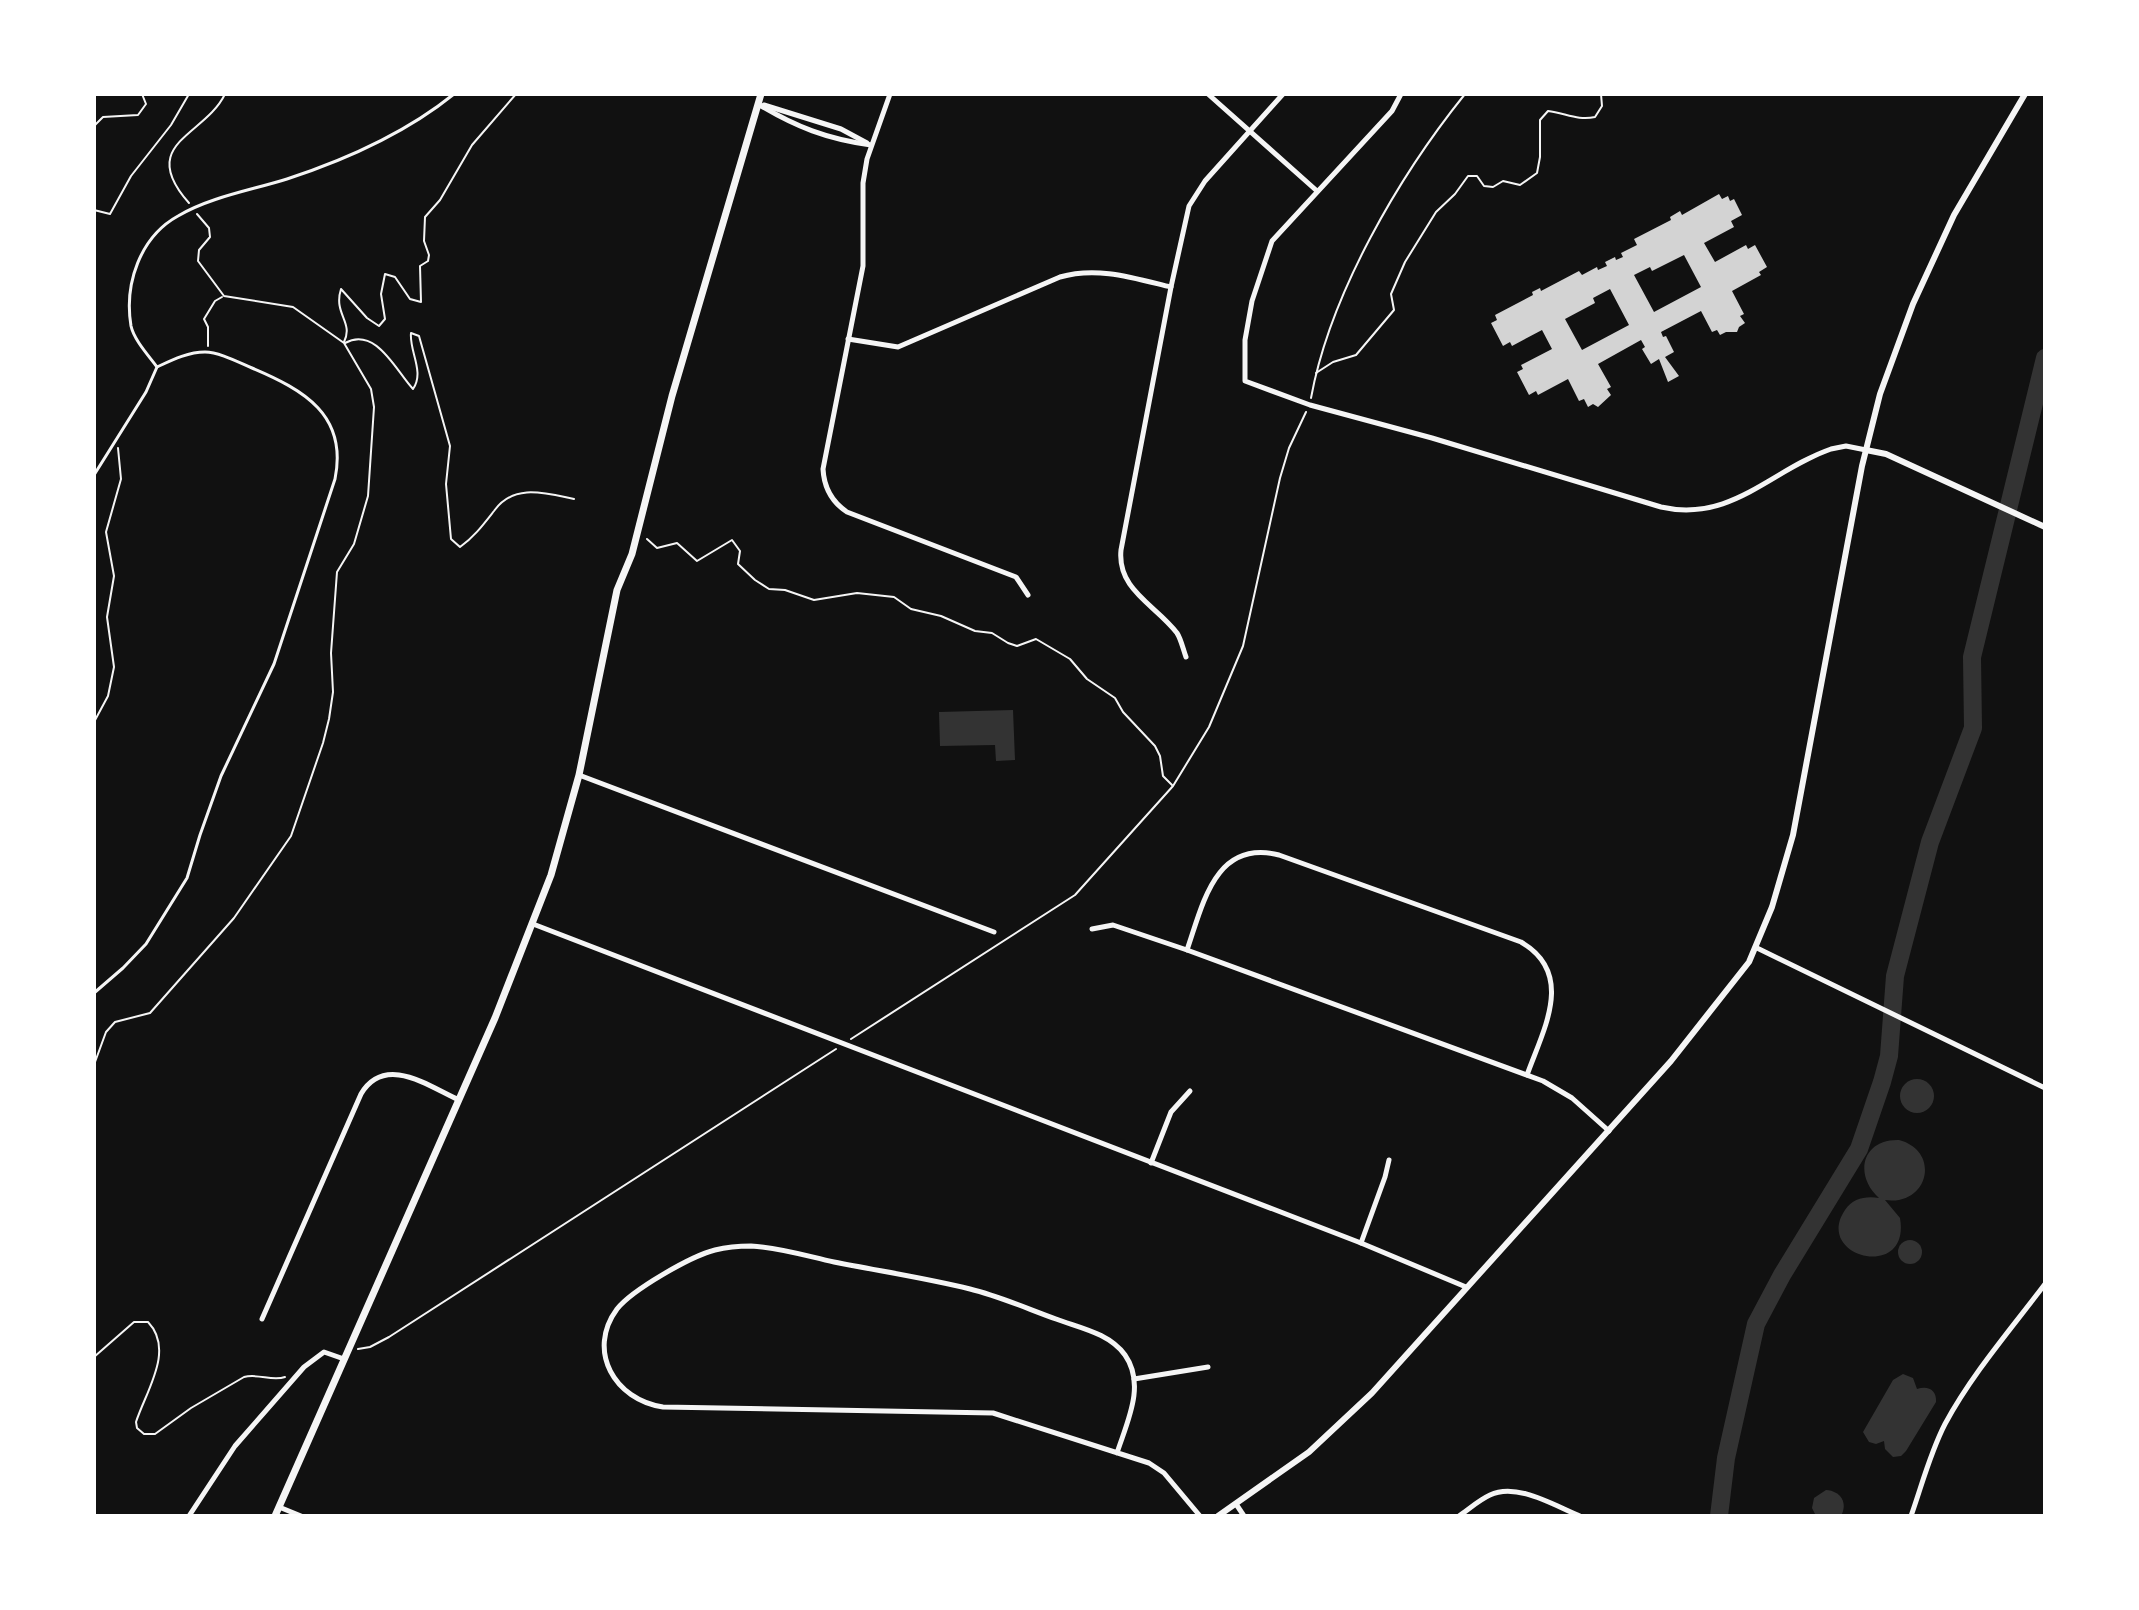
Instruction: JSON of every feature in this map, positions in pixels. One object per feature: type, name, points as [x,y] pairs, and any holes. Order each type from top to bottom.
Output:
[{"type":"main road","points":[[275,1516],[459,1100],[551,875],[579,775],[617,590],[632,554],[697,307],[761,94]]},
{"type":"street","points":[[890,94],[871,145],[863,183],[863,266],[823,469],[825,485],[832,498],[847,512],[1016,577],[1028,595]]},
{"type":"street","points":[[1208,94],[1317,191]]},
{"type":"street","points":[[1186,657],[1178,634],[1129,586],[1120,563],[1187,214],[1193,198],[1249,129],[1283,94]]},
{"type":"street","points":[[1401,94],[1392,111],[1272,241],[1252,301],[1245,340],[1245,381],[1310,405],[1661,507],[1683,511],[1706,510],[1728,503],[1831,449],[1846,446],[1886,454],[2045,527]]},
{"type":"street","points":[[1218,1516],[1309,1452],[1372,1393],[1609,1131],[1715,1008],[1757,948],[1793,835],[1866,450],[1891,362],[1923,281],[1959,204],[2025,94]]},
{"type":"street","points":[[758,104],[841,129],[871,145]]},
{"type":"street","points":[[758,104],[792,124],[837,140],[871,145]]},
{"type":"street","points":[[848,339],[898,347],[1060,277],[1078,273],[1109,273],[1171,287]]},
{"type":"street","points":[[579,775],[994,932]]},
{"type":"street","points":[[1187,950],[1210,886],[1219,872],[1239,857],[1263,852],[1279,855],[1521,942],[1535,952],[1546,966],[1553,991],[1527,1075]]},
{"type":"street","points":[[533,924],[1361,1243],[1466,1287]]},
{"type":"street","points":[[1092,929],[1113,925],[1527,1075],[1561,1090],[1609,1131]]},
{"type":"street","points":[[1757,948],[2045,1088]]},
{"type":"street","points":[[262,1319],[367,1084],[383,1075],[401,1074],[459,1100]]},
{"type":"street","points":[[1151,1163],[1171,1112],[1190,1091]]},
{"type":"street","points":[[1361,1243],[1389,1160]]},
{"type":"street","points":[[1117,1453],[1134,1398],[1134,1379],[1125,1355],[1105,1337],[973,1289],[752,1246],[714,1250],[688,1260],[623,1303],[611,1318],[606,1334],[605,1357],[612,1377],[630,1395],[654,1406],[993,1413],[1117,1453],[1149,1463],[1164,1473],[1200,1516]]},
{"type":"street","points":[[1911,1516],[1937,1443],[1952,1413],[1985,1363],[2045,1284]]},
{"type":"street","points":[[189,1516],[235,1446],[300,1371],[324,1352],[344,1359]]},
{"type":"street","points":[[1134,1379],[1208,1367]]},
{"type":"street","points":[[1459,1516],[1487,1496],[1504,1491],[1519,1492],[1580,1516]]},
{"type":"street","points":[[1236,1504],[1244,1516]]},
{"type":"street","points":[[279,1507],[301,1516]]},
{"type":"lane","points":[[157,367],[131,329],[135,269],[142,250],[156,232],[194,209],[291,177],[370,146],[454,94]]},
{"type":"lane","points":[[94,475],[146,392],[157,367],[188,355],[207,352],[258,370],[300,391],[327,417],[337,439],[339,459],[335,479],[274,664],[221,776],[187,878],[146,944],[94,993]]},
{"type":"path","points":[[94,126],[103,117],[138,115],[146,104],[142,94]]},
{"type":"path","points":[[94,210],[110,214],[131,176],[171,125],[189,94]]},
{"type":"path","points":[[224,296],[198,261],[199,250],[210,237],[209,228],[180,192],[169,166],[186,133],[214,110],[225,94]]},
{"type":"path","points":[[344,343],[348,334],[338,309],[341,289],[367,318],[379,326],[385,319],[381,294],[385,274],[395,277],[410,299],[421,302],[420,266],[428,261],[429,255],[424,241],[425,217],[440,200],[472,145],[516,94]]},
{"type":"path","points":[[349,1351],[370,1347],[389,1337],[1075,895],[1173,786],[1209,727],[1243,646],[1280,478],[1289,448],[1310,405],[1315,374],[1348,283],[1409,172],[1465,94]]},
{"type":"path","points":[[1315,374],[1333,362],[1356,355],[1394,310],[1391,294],[1405,262],[1436,212],[1468,176],[1477,176],[1484,186],[1493,187],[1503,181],[1520,185],[1537,173],[1540,120],[1548,111],[1562,112],[1576,119],[1595,117],[1602,106],[1601,94]]},
{"type":"path","points":[[94,1086],[95,1062],[106,1032],[115,1022],[150,1013],[234,918],[291,836],[323,743],[333,692],[331,653],[337,572],[354,544],[368,496],[374,407],[371,389],[344,343],[293,307],[224,296],[215,301],[204,319],[208,327],[207,352]]},
{"type":"path","points":[[344,343],[362,338],[377,347],[399,368],[413,389],[417,376],[411,333],[419,336],[450,446],[447,512],[451,539],[460,547],[485,524],[503,500],[514,493],[543,492],[574,499]]},
{"type":"path","points":[[94,722],[108,696],[114,667],[107,617],[114,576],[106,532],[121,479],[121,458],[116,439]]},
{"type":"path","points":[[636,533],[657,548],[677,543],[697,561],[732,540],[740,551],[738,564],[769,589],[785,590],[814,600],[857,593],[894,597],[911,609],[941,616],[975,631],[992,633],[1017,646],[1036,639],[1070,659],[1087,679],[1115,698],[1123,712],[1155,746],[1163,776],[1173,786]]},
{"type":"path","points":[[94,1357],[134,1322],[148,1322],[155,1330],[160,1342],[160,1359],[136,1422],[137,1428],[144,1434],[155,1434],[191,1408],[244,1377],[254,1374],[278,1380],[294,1370],[300,1371]]},
{"type":"shaded area","points":[[1013,710],[1015,760],[996,761],[995,745],[940,746],[939,712]]},
{"type":"shaded area","points":[[1917,1079],[1929,1084],[1934,1096],[1929,1108],[1917,1113],[1905,1108],[1900,1096],[1905,1084]]},
{"type":"shaded area","points":[[1899,1140],[1921,1155],[1925,1165],[1924,1176],[1920,1187],[1912,1195],[1900,1200],[1885,1200],[1900,1218],[1899,1238],[1892,1250],[1879,1256],[1865,1256],[1851,1250],[1842,1240],[1839,1226],[1845,1210],[1856,1200],[1879,1198],[1866,1180],[1865,1160],[1869,1152],[1886,1141]]},
{"type":"shaded area","points":[[1910,1240],[1919,1243],[1922,1252],[1919,1261],[1910,1264],[1901,1261],[1898,1252],[1901,1243]]},
{"type":"shaded area","points":[[1903,1374],[1913,1378],[1917,1389],[1931,1390],[1936,1402],[1906,1451],[1901,1456],[1893,1457],[1885,1449],[1884,1441],[1876,1444],[1869,1442],[1863,1432],[1893,1380]]},
{"type":"shaded area","points":[[1826,1490],[1842,1498],[1844,1507],[1841,1516],[1816,1516],[1812,1508],[1814,1498]]},
{"type":"building","points":[[1719,194],[1722,199],[1728,196],[1730,201],[1734,199],[1742,215],[1731,221],[1734,227],[1704,243],[1715,262],[1746,245],[1748,249],[1755,245],[1767,267],[1759,272],[1761,275],[1732,291],[1744,314],[1740,316],[1745,323],[1737,332],[1720,335],[1717,330],[1712,332],[1701,311],[1661,332],[1674,352],[1665,357],[1679,376],[1668,382],[1659,359],[1651,364],[1642,349],[1645,347],[1641,340],[1598,364],[1611,387],[1607,389],[1611,395],[1598,407],[1593,404],[1588,407],[1584,399],[1579,401],[1568,379],[1538,395],[1536,391],[1529,395],[1517,372],[1523,369],[1521,365],[1552,349],[1542,330],[1512,346],[1510,342],[1503,346],[1491,323],[1497,320],[1495,315],[1533,295],[1532,292],[1540,288],[1541,291],[1579,271],[1582,275],[1597,267],[1598,270],[1607,266],[1605,262],[1623,257],[1621,253],[1637,245],[1634,239],[1671,220],[1670,217],[1680,211],[1682,215]],"holes":[[[1684,255],[1701,287],[1654,312],[1634,275],[1650,267],[1652,271]],[[1610,289],[1629,325],[1582,350],[1565,319],[1595,303],[1593,298]]]},
{"type":"waterway","points":[[1719,1516],[1726,1458],[1756,1324],[1782,1275],[1859,1149],[1882,1082],[1889,1056],[1895,976],[1930,842],[1973,728],[1972,657],[2045,358]]}]
